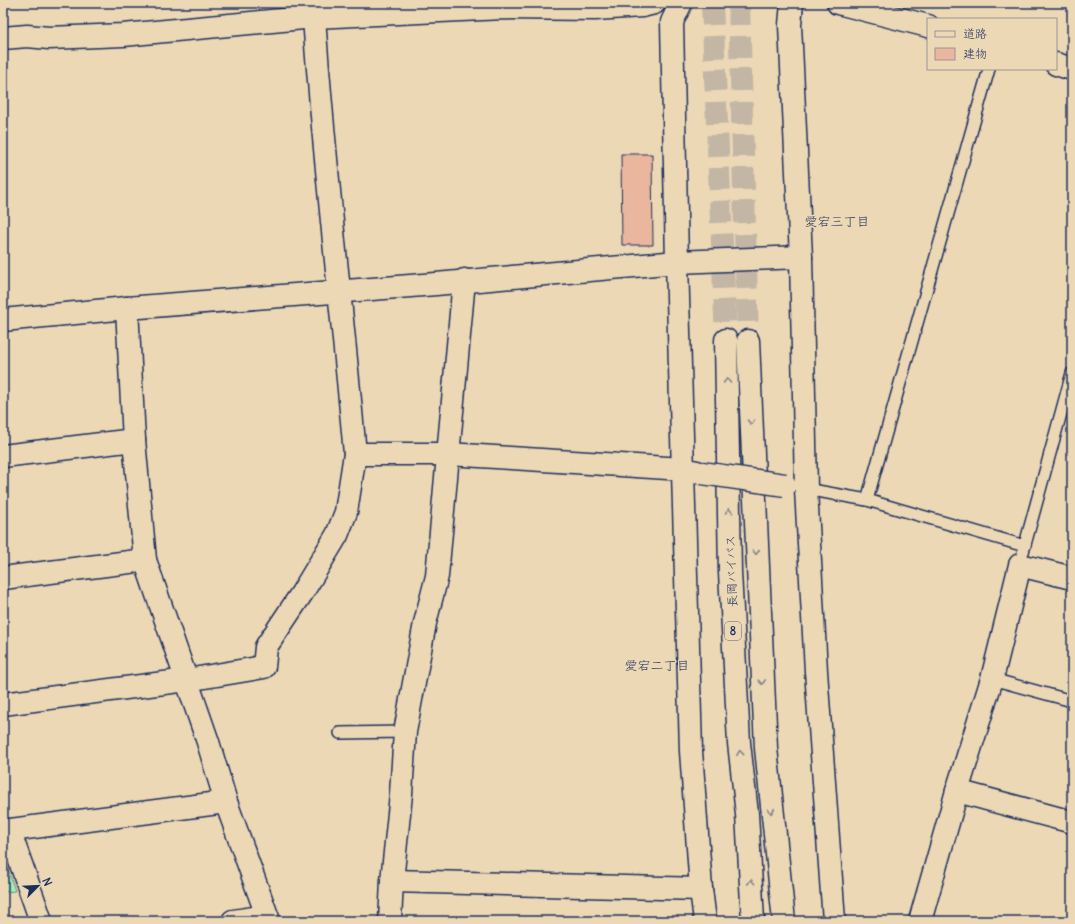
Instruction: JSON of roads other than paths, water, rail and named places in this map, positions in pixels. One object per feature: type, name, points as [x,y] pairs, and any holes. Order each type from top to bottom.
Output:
[{"type":"main road","points":[[3,38],[27,36],[49,38],[123,35],[314,17],[503,8],[596,9],[642,6],[654,3]]},
{"type":"main road","points":[[680,3],[672,22],[676,262],[692,471],[691,751],[701,889],[705,921]]},
{"type":"main road","points":[[792,3],[790,25],[801,258],[806,489],[816,671],[834,921]]},
{"type":"main road","points":[[838,3],[927,26]]},
{"type":"main road","points":[[3,704],[187,680],[264,667],[266,647],[302,594],[337,535],[346,512],[355,454],[340,291],[320,105],[314,17]]},
{"type":"main road","points":[[1057,64],[1072,69]]},
{"type":"main road","points":[[3,320],[127,308],[676,262],[801,258]]},
{"type":"main road","points":[[390,921],[405,732],[425,623],[437,576],[464,280]]},
{"type":"main road","points":[[127,308],[134,440],[145,560],[187,680],[226,802],[268,918],[233,921]]},
{"type":"main road","name":"長岡バイパス","points":[[753,921],[747,814],[739,743],[730,572],[737,340],[766,748],[784,921]]},
{"type":"main road","points":[[3,456],[134,440]]},
{"type":"main road","points":[[355,454],[448,454],[692,471],[806,489]]},
{"type":"main road","points":[[920,921],[957,791],[992,679],[1023,556],[1072,578]]},
{"type":"main road","points":[[3,578],[145,560]]},
{"type":"main road","points":[[957,791],[1072,822]]},
{"type":"main road","points":[[41,921],[6,830],[226,802]]},
{"type":"main road","points":[[392,881],[701,889]]},
{"type":"lane","points":[[867,500],[989,70]]},
{"type":"lane","points":[[806,489],[867,500],[1023,556],[1072,373]]},
{"type":"lane","points":[[992,679],[1072,701]]},
{"type":"lane","points":[[340,733],[405,732]]},
{"type":"tunnel","points":[[712,3],[726,340]]},
{"type":"tunnel","points":[[739,3],[748,341]]},
{"type":"district","name":"愛宕三丁目","points":[[837,221]]},
{"type":"district","name":"愛宕二丁目","points":[[657,665]]}]
